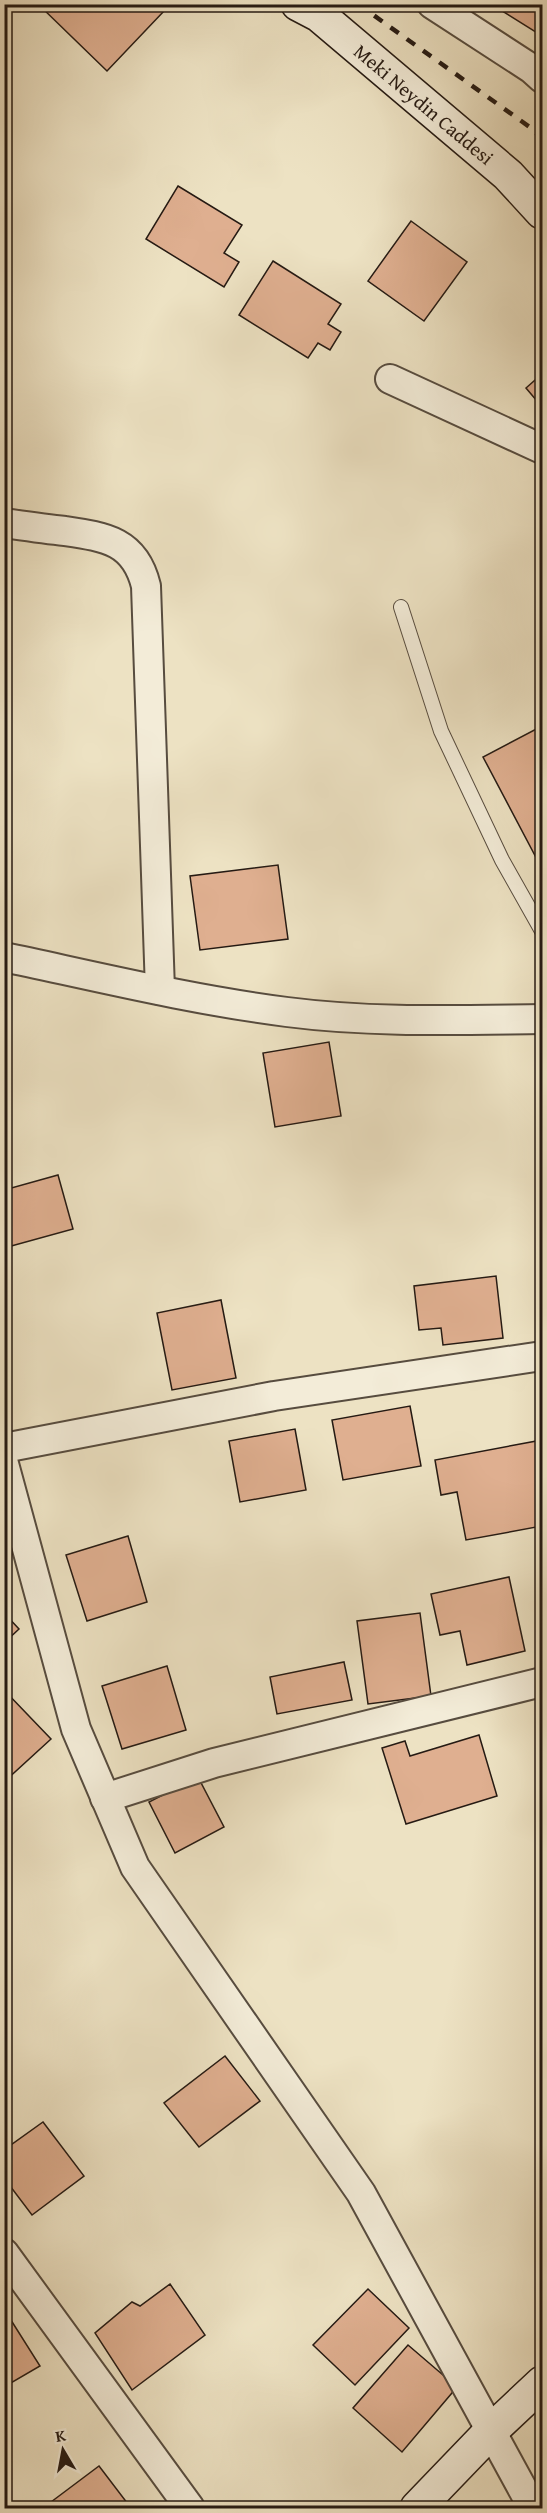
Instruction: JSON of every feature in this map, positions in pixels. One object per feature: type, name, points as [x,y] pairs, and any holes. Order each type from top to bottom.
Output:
[{"type":"street","name":"Meki Neydin Caddesi","points":[[298,4],[319,15],[499,167],[543,212]]},
{"type":"street","points":[[432,4],[543,78]]},
{"type":"street","points":[[390,379],[543,449]]},
{"type":"street","points":[[4,523],[107,539],[129,552],[143,574],[146,586],[160,990]]},
{"type":"street","points":[[4,957],[160,990],[278,1011],[423,1021],[543,1019]]},
{"type":"street","points":[[4,1448],[274,1396],[542,1356]]},
{"type":"street","points":[[4,1464],[76,1729],[135,1867],[361,2193],[533,2508]]},
{"type":"street","points":[[105,1798],[213,1763],[543,1682]]},
{"type":"street","points":[[4,2253],[190,2508]]},
{"type":"street","points":[[417,2508],[492,2430],[543,2383]]},
{"type":"lane","points":[[401,607],[441,731],[502,860],[543,931]]},
{"type":"building","points":[[38,4],[157,4],[164,11],[107,71]]},
{"type":"building","points":[[491,4],[542,4],[542,36]]},
{"type":"building","points":[[178,186],[242,225],[224,253],[239,262],[224,287],[146,239]]},
{"type":"building","points":[[411,221],[467,262],[424,321],[368,281]]},
{"type":"building","points":[[273,261],[341,304],[328,324],[341,332],[330,350],[318,343],[308,358],[239,315]]},
{"type":"building","points":[[542,374],[542,407],[526,388]]},
{"type":"building","points":[[542,726],[542,864],[540,865],[483,757]]},
{"type":"building","points":[[278,865],[288,939],[200,950],[190,876]]},
{"type":"building","points":[[329,1042],[341,1116],[275,1127],[263,1053]]},
{"type":"building","points":[[58,1175],[73,1229],[4,1248],[4,1190]]},
{"type":"building","points":[[496,1276],[503,1338],[443,1345],[441,1328],[419,1330],[414,1286]]},
{"type":"building","points":[[221,1300],[236,1378],[172,1390],[157,1313]]},
{"type":"building","points":[[410,1406],[421,1466],[343,1480],[332,1420]]},
{"type":"building","points":[[295,1429],[306,1490],[240,1502],[229,1441]]},
{"type":"building","points":[[542,1440],[542,1526],[466,1540],[457,1492],[441,1495],[435,1460]]},
{"type":"building","points":[[128,1536],[147,1602],[87,1621],[66,1555]]},
{"type":"building","points":[[509,1577],[525,1651],[467,1665],[460,1631],[440,1635],[431,1594]]},
{"type":"building","points":[[4,1613],[19,1629],[4,1643]]},
{"type":"building","points":[[420,1613],[431,1696],[368,1704],[357,1621]]},
{"type":"building","points":[[344,1662],[352,1700],[277,1714],[270,1677]]},
{"type":"building","points":[[167,1666],[186,1730],[122,1749],[102,1686]]},
{"type":"building","points":[[4,1690],[51,1739],[4,1782]]},
{"type":"building","points":[[479,1735],[497,1796],[406,1824],[382,1748],[405,1741],[410,1756]]},
{"type":"building","points":[[198,1777],[224,1827],[175,1853],[149,1802]]},
{"type":"building","points":[[225,2056],[260,2101],[199,2147],[164,2103]]},
{"type":"building","points":[[43,2122],[84,2176],[32,2215],[4,2178],[4,2150]]},
{"type":"building","points":[[170,2284],[205,2335],[132,2390],[95,2333],[132,2302],[140,2306]]},
{"type":"building","points":[[368,2289],[409,2328],[355,2385],[313,2345]]},
{"type":"building","points":[[9,2317],[40,2366],[4,2387],[4,2320]]},
{"type":"building","points":[[408,2345],[457,2387],[402,2452],[353,2408]]},
{"type":"building","points":[[99,2466],[131,2508],[50,2508],[47,2505]]},
{"type":"railway","points":[[358,4],[531,128],[542,139]]}]
